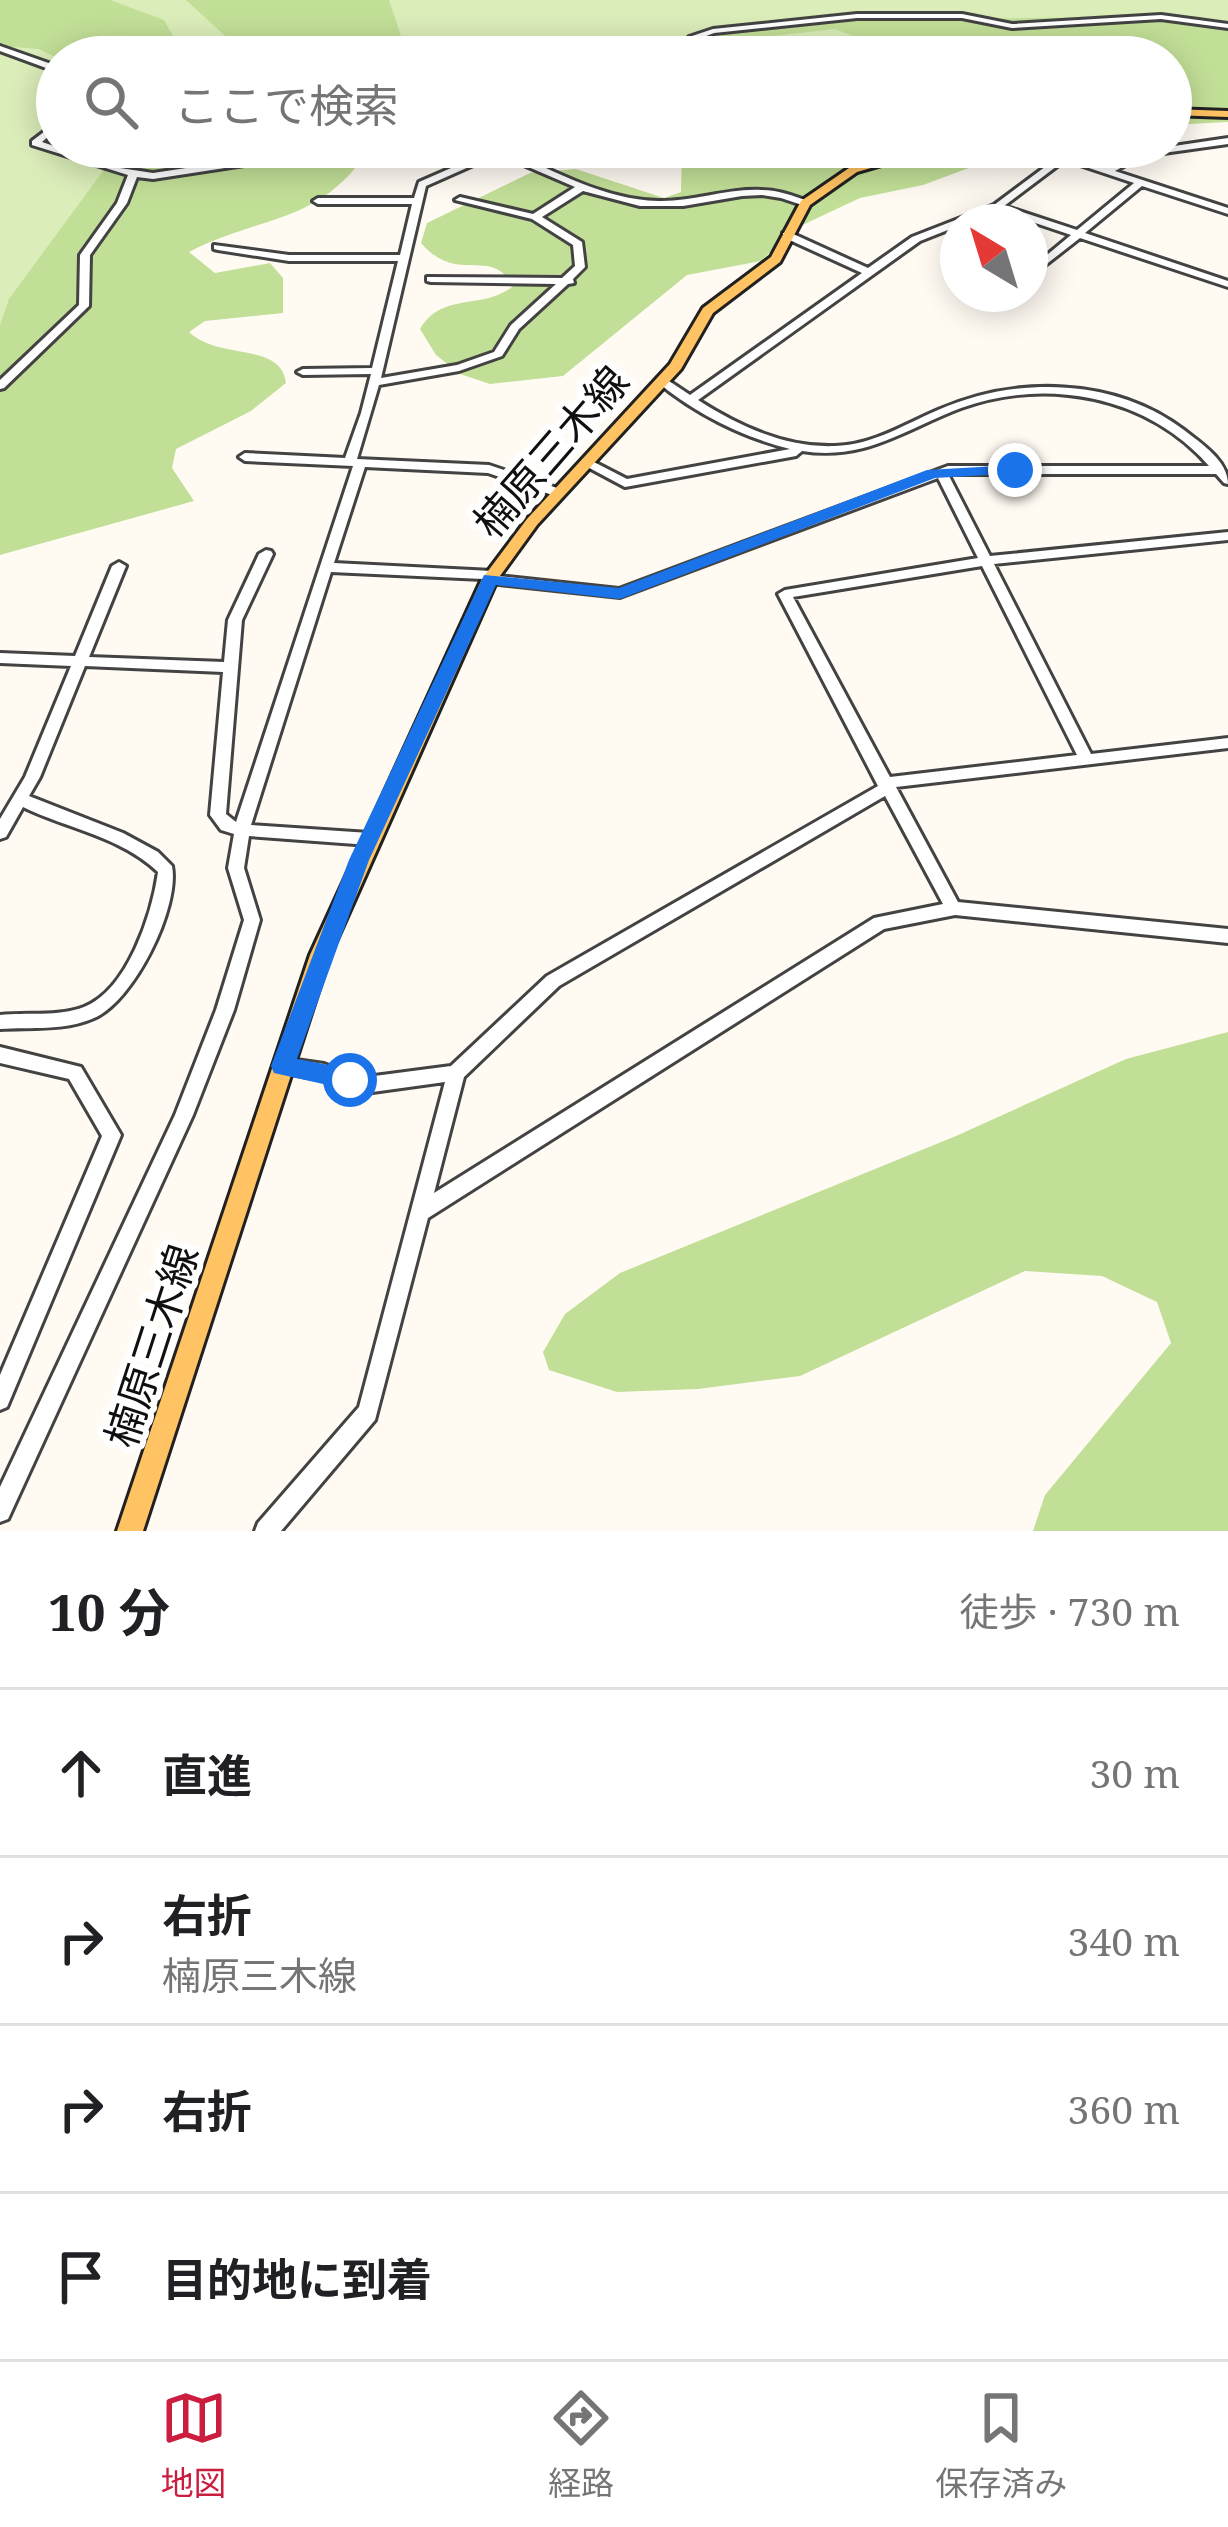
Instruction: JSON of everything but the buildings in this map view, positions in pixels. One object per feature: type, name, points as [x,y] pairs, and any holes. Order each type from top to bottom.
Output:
[{"type":"main road","points":[[1192,113],[1228,114]]},
{"type":"main road","name":"楠原三木線","points":[[130,1531],[282,1066],[369,839],[491,577],[662,381],[690,346],[708,310],[767,268],[805,202],[860,168]]},
{"type":"street","points":[[700,36],[857,16],[962,16],[1012,26],[1161,17],[1228,26]]},
{"type":"street","points":[[0,48],[36,61]]},
{"type":"street","points":[[1192,146],[1228,141]]},
{"type":"street","points":[[114,168],[133,174],[184,175],[210,168]]},
{"type":"street","points":[[0,1511],[184,1115],[226,1010],[252,920],[236,868],[243,830],[355,462],[422,184],[454,168]]},
{"type":"street","points":[[540,168],[581,188],[661,204],[770,189],[805,202]]},
{"type":"street","points":[[1001,204],[1050,168]]},
{"type":"street","points":[[1097,168],[1228,211]]},
{"type":"street","points":[[1107,171],[1113,168]]},
{"type":"street","points":[[0,386],[84,306],[85,255],[122,203],[133,174]]},
{"type":"street","points":[[1048,258],[1141,182]]},
{"type":"street","points":[[535,217],[581,188]]},
{"type":"street","points":[[303,372],[374,377],[459,368],[498,354],[515,327],[580,267],[578,244],[535,217],[460,200]]},
{"type":"street","points":[[318,201],[418,201]]},
{"type":"street","points":[[1048,224],[1228,284]]},
{"type":"street","points":[[690,400],[925,234],[940,229]]},
{"type":"street","points":[[788,235],[870,273]]},
{"type":"street","points":[[218,247],[289,258],[402,258]]},
{"type":"street","points":[[431,280],[570,281]]},
{"type":"street","points":[[662,381],[750,435],[811,449]]},
{"type":"street","points":[[586,463],[625,484],[811,449],[853,448],[971,400],[1043,387],[1095,394],[1139,409],[1224,475]]},
{"type":"street","points":[[245,457],[489,469],[560,493]]},
{"type":"street","points":[[325,567],[491,577],[620,593],[941,472],[1224,475]]},
{"type":"street","points":[[941,472],[1086,759]]},
{"type":"street","points":[[952,908],[785,594],[986,561],[1228,536]]},
{"type":"street","points":[[266,554],[235,620],[218,815],[227,826],[243,830],[369,839]]},
{"type":"street","points":[[0,833],[22,800],[119,566]]},
{"type":"street","points":[[0,658],[229,667]]},
{"type":"street","points":[[266,1531],[368,1413],[456,1073],[553,981],[885,785],[1228,743]]},
{"type":"street","points":[[0,1022],[86,1014],[106,1004],[146,943],[164,898],[166,870],[147,848],[56,819],[22,800]]},
{"type":"street","points":[[418,1214],[880,923],[952,908],[1228,936]]},
{"type":"street","points":[[0,1055],[75,1073],[112,1135],[0,1400]]},
{"type":"street","points":[[282,1066],[324,1072],[358,1086],[456,1073]]},
{"type":"green space","points":[[0,0],[1228,0],[1228,26],[1195,27],[1149,15],[1102,36],[36,36],[36,168],[221,168],[0,355]]},
{"type":"green space","points":[[0,0],[110,0],[164,20],[173,36],[36,36],[36,49],[0,46]]},
{"type":"green space","points":[[186,0],[389,0],[401,36],[225,36]]},
{"type":"green space","points":[[1195,16],[1228,21],[1228,122],[1192,124],[1192,36],[853,36],[835,29],[718,36],[816,21]]},
{"type":"green space","points":[[105,168],[355,168],[310,205],[189,252],[215,273],[270,263],[283,278],[283,313],[205,321],[189,332],[216,346],[273,361],[286,383],[251,411],[176,449],[172,468],[194,501],[0,555],[0,325],[9,299]]},
{"type":"green space","points":[[682,168],[969,168],[923,185],[860,198],[794,229],[761,261],[687,275],[563,376],[490,384],[460,374],[436,355],[420,329],[440,310],[489,298],[513,286],[494,268],[460,265],[435,256],[421,243],[427,223],[530,173],[576,169],[664,198],[681,192]]},
{"type":"green space","points":[[1228,1032],[1228,1531],[1033,1531],[1045,1495],[1171,1343],[1157,1302],[1102,1276],[1025,1271],[800,1376],[698,1389],[617,1392],[549,1370],[543,1352],[565,1314],[620,1273],[956,1136],[1126,1059]]},
{"type":"route","points":[[350,1080],[282,1066],[359,860],[490,579],[620,593],[933,473],[1015,470]]}]
